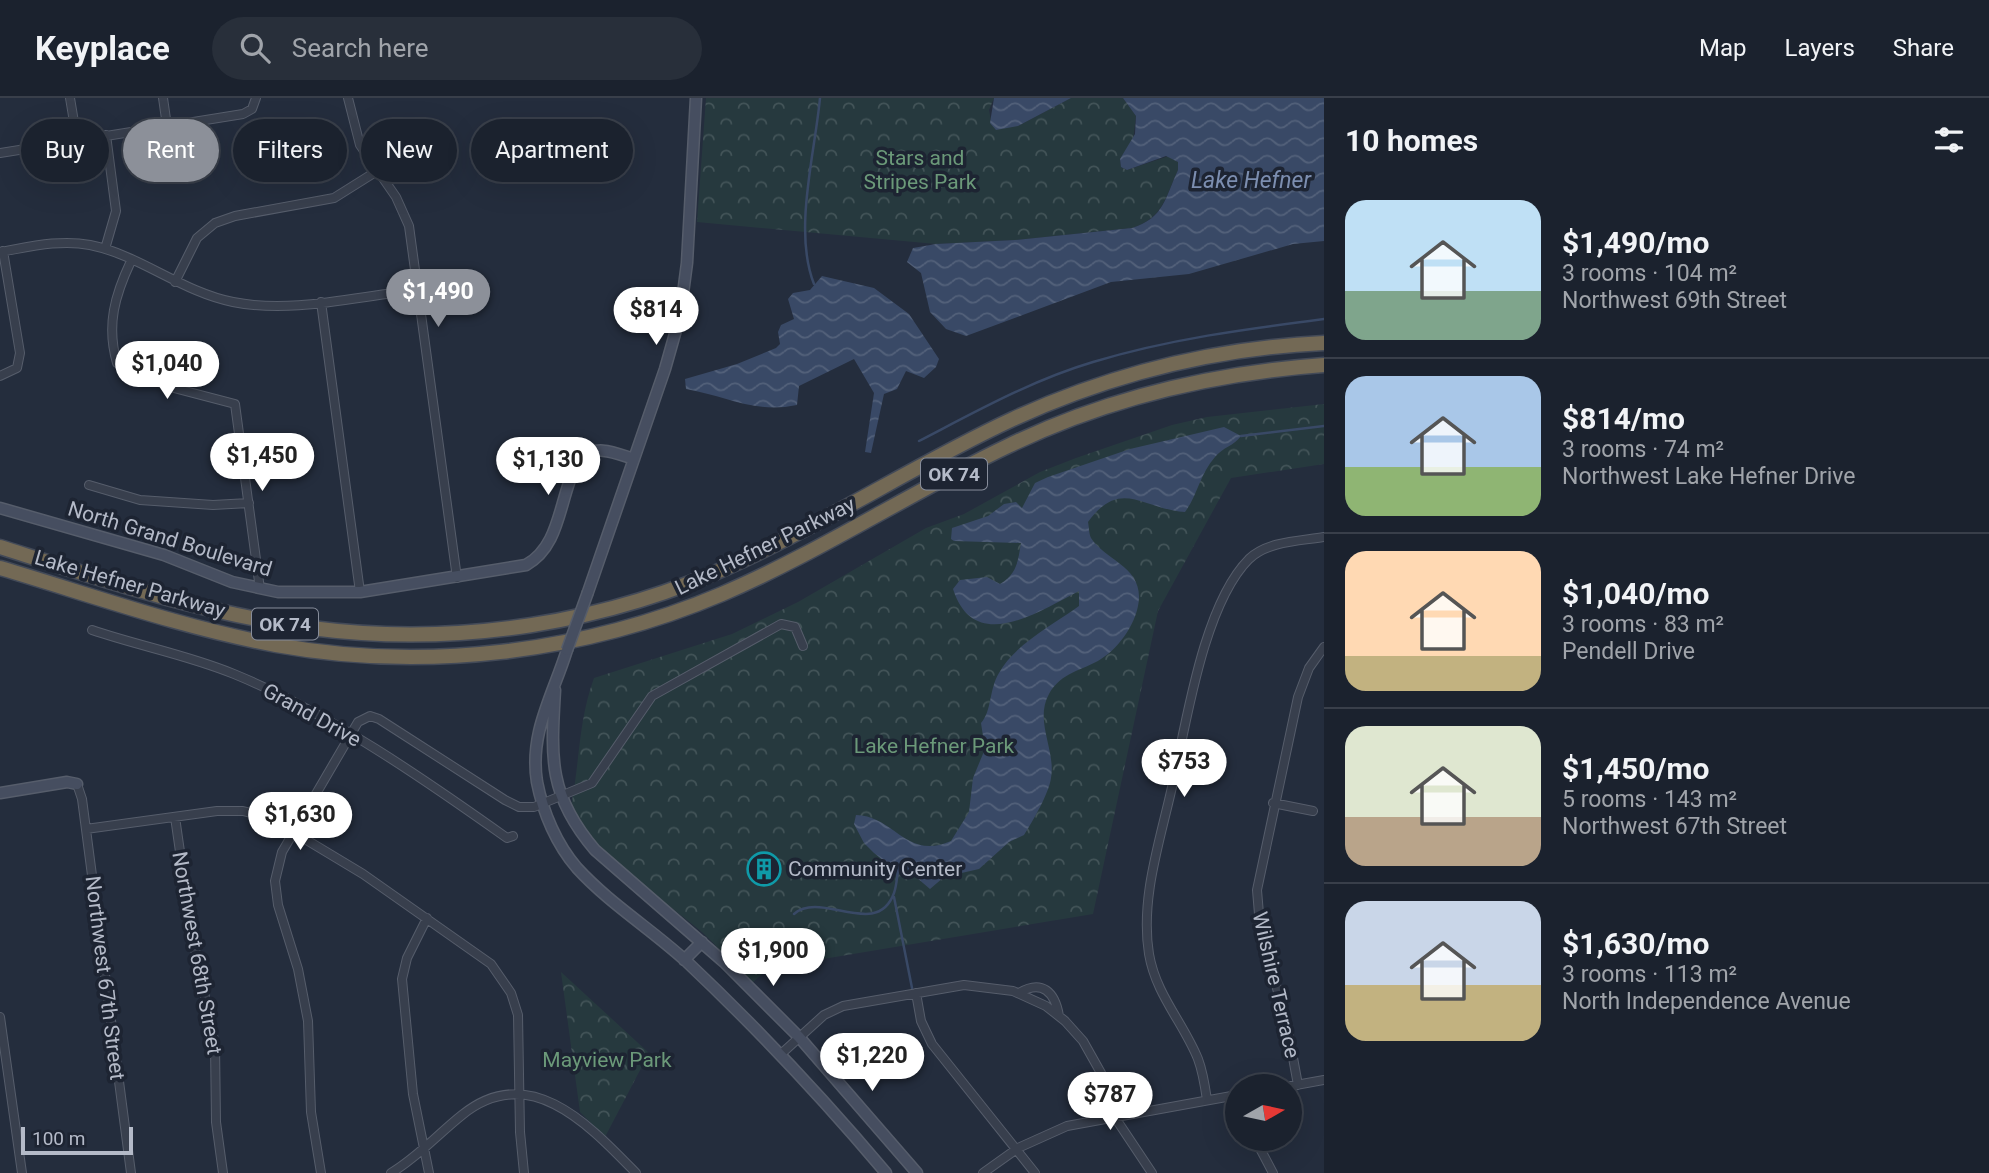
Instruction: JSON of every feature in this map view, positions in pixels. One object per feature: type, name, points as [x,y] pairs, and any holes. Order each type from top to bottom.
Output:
[{"type":"highway","name":"Lake Hefner Parkway","points":[[0,544],[26,555],[192,604],[312,628],[393,634],[500,630],[626,604],[703,578],[773,545],[966,442],[1071,395],[1195,359],[1264,348],[1324,343]]},
{"type":"highway","name":"Lake Hefner Parkway","points":[[0,568],[230,635],[313,651],[431,657],[517,650],[614,631],[722,594],[1007,447],[1079,416],[1202,380],[1324,365]]},
{"type":"street","points":[[70,98],[74,119]]},
{"type":"street","points":[[163,98],[166,119]]},
{"type":"street","points":[[211,119],[243,114],[252,109],[256,98]]},
{"type":"street","points":[[348,98],[361,147]]},
{"type":"street","points":[[696,98],[682,303],[671,352],[556,683],[544,706],[537,740],[537,779],[543,804],[557,839],[577,867],[684,960],[781,1054],[886,1173]]},
{"type":"street","points":[[0,152],[21,149]]},
{"type":"street","points":[[105,249],[116,211],[109,158]]},
{"type":"street","points":[[175,282],[197,237],[215,223],[235,216],[334,198],[361,181]]},
{"type":"street","points":[[386,182],[406,218],[457,578]]},
{"type":"street","points":[[0,376],[13,372],[20,360],[2,252],[61,243],[105,249],[215,298],[250,305],[279,306],[418,290]]},
{"type":"street","points":[[131,261],[112,313],[117,363],[170,387],[235,404],[260,589]]},
{"type":"street","points":[[321,302],[360,592]]},
{"type":"street","name":"North Grand Boulevard","points":[[0,508],[164,555],[232,582],[260,589],[297,594],[360,592],[519,568],[538,557],[549,542],[575,469],[585,454],[602,450],[634,459]]},
{"type":"street","points":[[89,485],[140,500],[212,505],[249,503]]},
{"type":"street","points":[[1207,1100],[1198,1058],[1162,996],[1152,968],[1146,927],[1150,887],[1197,670],[1211,629],[1231,585],[1247,561],[1261,550],[1324,537]]},
{"type":"street","points":[[321,1173],[311,1111],[308,1021],[275,889],[278,863],[349,734],[361,719],[375,717],[514,806],[524,808],[562,798],[592,783],[644,705],[658,691],[781,624],[795,627],[803,646]]},
{"type":"street","name":"Grand Drive","points":[[92,630],[238,676],[349,734],[436,788],[508,838],[513,836]]},
{"type":"street","name":"Wilshire Terrace","points":[[1296,1074],[1287,1026],[1257,908],[1259,870],[1298,697],[1309,668],[1324,647]]},
{"type":"street","points":[[556,683],[551,748],[562,798],[583,836],[595,850],[702,942],[799,1037],[917,1173]]},
{"type":"street","points":[[0,793],[67,782],[77,784]]},
{"type":"street","name":"Northwest 67th Street","points":[[77,784],[86,829],[131,1173]]},
{"type":"street","points":[[1273,803],[1313,811]]},
{"type":"street","points":[[86,829],[243,811],[270,818],[295,831],[427,918],[491,964],[511,993],[518,1015],[524,1173]]},
{"type":"street","name":"Northwest 68th Street","points":[[175,817],[192,935],[215,1045],[216,1122],[223,1173]]},
{"type":"street","points":[[427,918],[407,958],[402,979],[413,1094],[429,1173]]},
{"type":"street","points":[[684,960],[702,942]]},
{"type":"street","points":[[781,1054],[832,1010],[916,992],[974,985],[1019,993],[1059,1016],[1074,1030],[1093,1056],[1114,1116],[1152,1173]]},
{"type":"street","points":[[1019,993],[1032,986],[1050,991],[1059,1016]]},
{"type":"street","points":[[916,992],[922,1021],[932,1044],[1018,1148],[1035,1173]]},
{"type":"street","points":[[0,1017],[22,1173]]},
{"type":"street","points":[[1302,1084],[1324,1080]]},
{"type":"street","points":[[391,1173],[425,1149],[473,1107],[496,1098],[519,1095],[544,1098],[565,1108],[636,1173]]},
{"type":"street","points":[[983,1173],[1018,1148],[1066,1126],[1225,1097]]},
{"type":"street","points":[[1262,1152],[1273,1173]]},
{"type":"green space","name":"Stars and Stripes Park","points":[[706,98],[994,98],[989,110],[992,126],[1018,126],[1071,98],[1123,98],[1136,116],[1133,140],[1120,159],[1121,167],[1127,170],[1169,156],[1178,162],[1178,170],[1157,213],[1132,228],[1016,240],[936,244],[697,222]]},
{"type":"green space","name":"Lake Hefner Park","points":[[1324,404],[1324,464],[1231,478],[1158,611],[1093,914],[769,968],[751,984],[703,933],[611,858],[581,824],[571,806],[582,726],[594,678],[732,634],[798,602],[926,528],[964,514],[1040,472],[1076,458],[1172,425],[1207,417]]},
{"type":"green space","name":"Mayview Park","points":[[561,972],[649,1053],[605,1137],[580,1112]]},
{"type":"water","points":[[994,98],[1071,98],[1018,126],[996,130],[990,123]]},
{"type":"water","name":"Lake Hefner","points":[[1123,98],[1324,98],[1324,241],[1293,244],[1189,274],[1111,282],[966,336],[946,329],[930,312],[921,273],[907,262],[913,248],[1132,228],[1143,224],[1157,213],[1178,170],[1178,162],[1166,156],[1127,170],[1121,167],[1120,159],[1135,134],[1136,116]]},
{"type":"water","points":[[822,276],[874,288],[909,314],[939,359],[936,367],[924,378],[906,371],[897,389],[884,394],[871,453],[865,452],[874,393],[854,359],[799,386],[797,405],[754,406],[686,389],[685,379],[737,364],[776,348],[780,344],[778,332],[781,325],[794,319],[788,299],[793,293],[810,290]]},
{"type":"water","points":[[1224,427],[1241,436],[1210,464],[1185,512],[1122,498],[1111,501],[1088,522],[1090,536],[1097,546],[1134,578],[1138,587],[1138,607],[1127,633],[1115,648],[1101,659],[1066,676],[1049,694],[1045,704],[1044,725],[1051,757],[1050,784],[1024,835],[1009,842],[979,869],[944,877],[930,889],[903,866],[888,864],[874,853],[864,843],[854,824],[856,815],[881,822],[911,842],[923,846],[936,846],[951,841],[969,812],[973,778],[985,749],[981,723],[999,673],[1024,644],[1079,606],[1079,591],[1045,609],[1009,623],[991,624],[976,620],[963,609],[953,589],[960,580],[987,577],[1000,584],[1006,580],[1018,561],[1021,543],[954,541],[951,539],[952,528],[988,516],[1004,504],[1016,502],[1022,508],[1035,483],[1048,477],[1130,449]]},
{"type":"waterway","points":[[814,284],[808,263],[805,216],[820,98]]},
{"type":"waterway","points":[[919,441],[1026,387],[1093,362],[1179,341],[1324,319]]},
{"type":"waterway","points":[[1241,436],[1324,426]]},
{"type":"waterway","points":[[794,914],[805,908],[819,907],[862,914],[875,913],[886,906],[894,893],[899,865]]},
{"type":"waterway","points":[[894,897],[913,993]]},
{"type":"place","name":"Community Center","points":[[764,869]]}]
